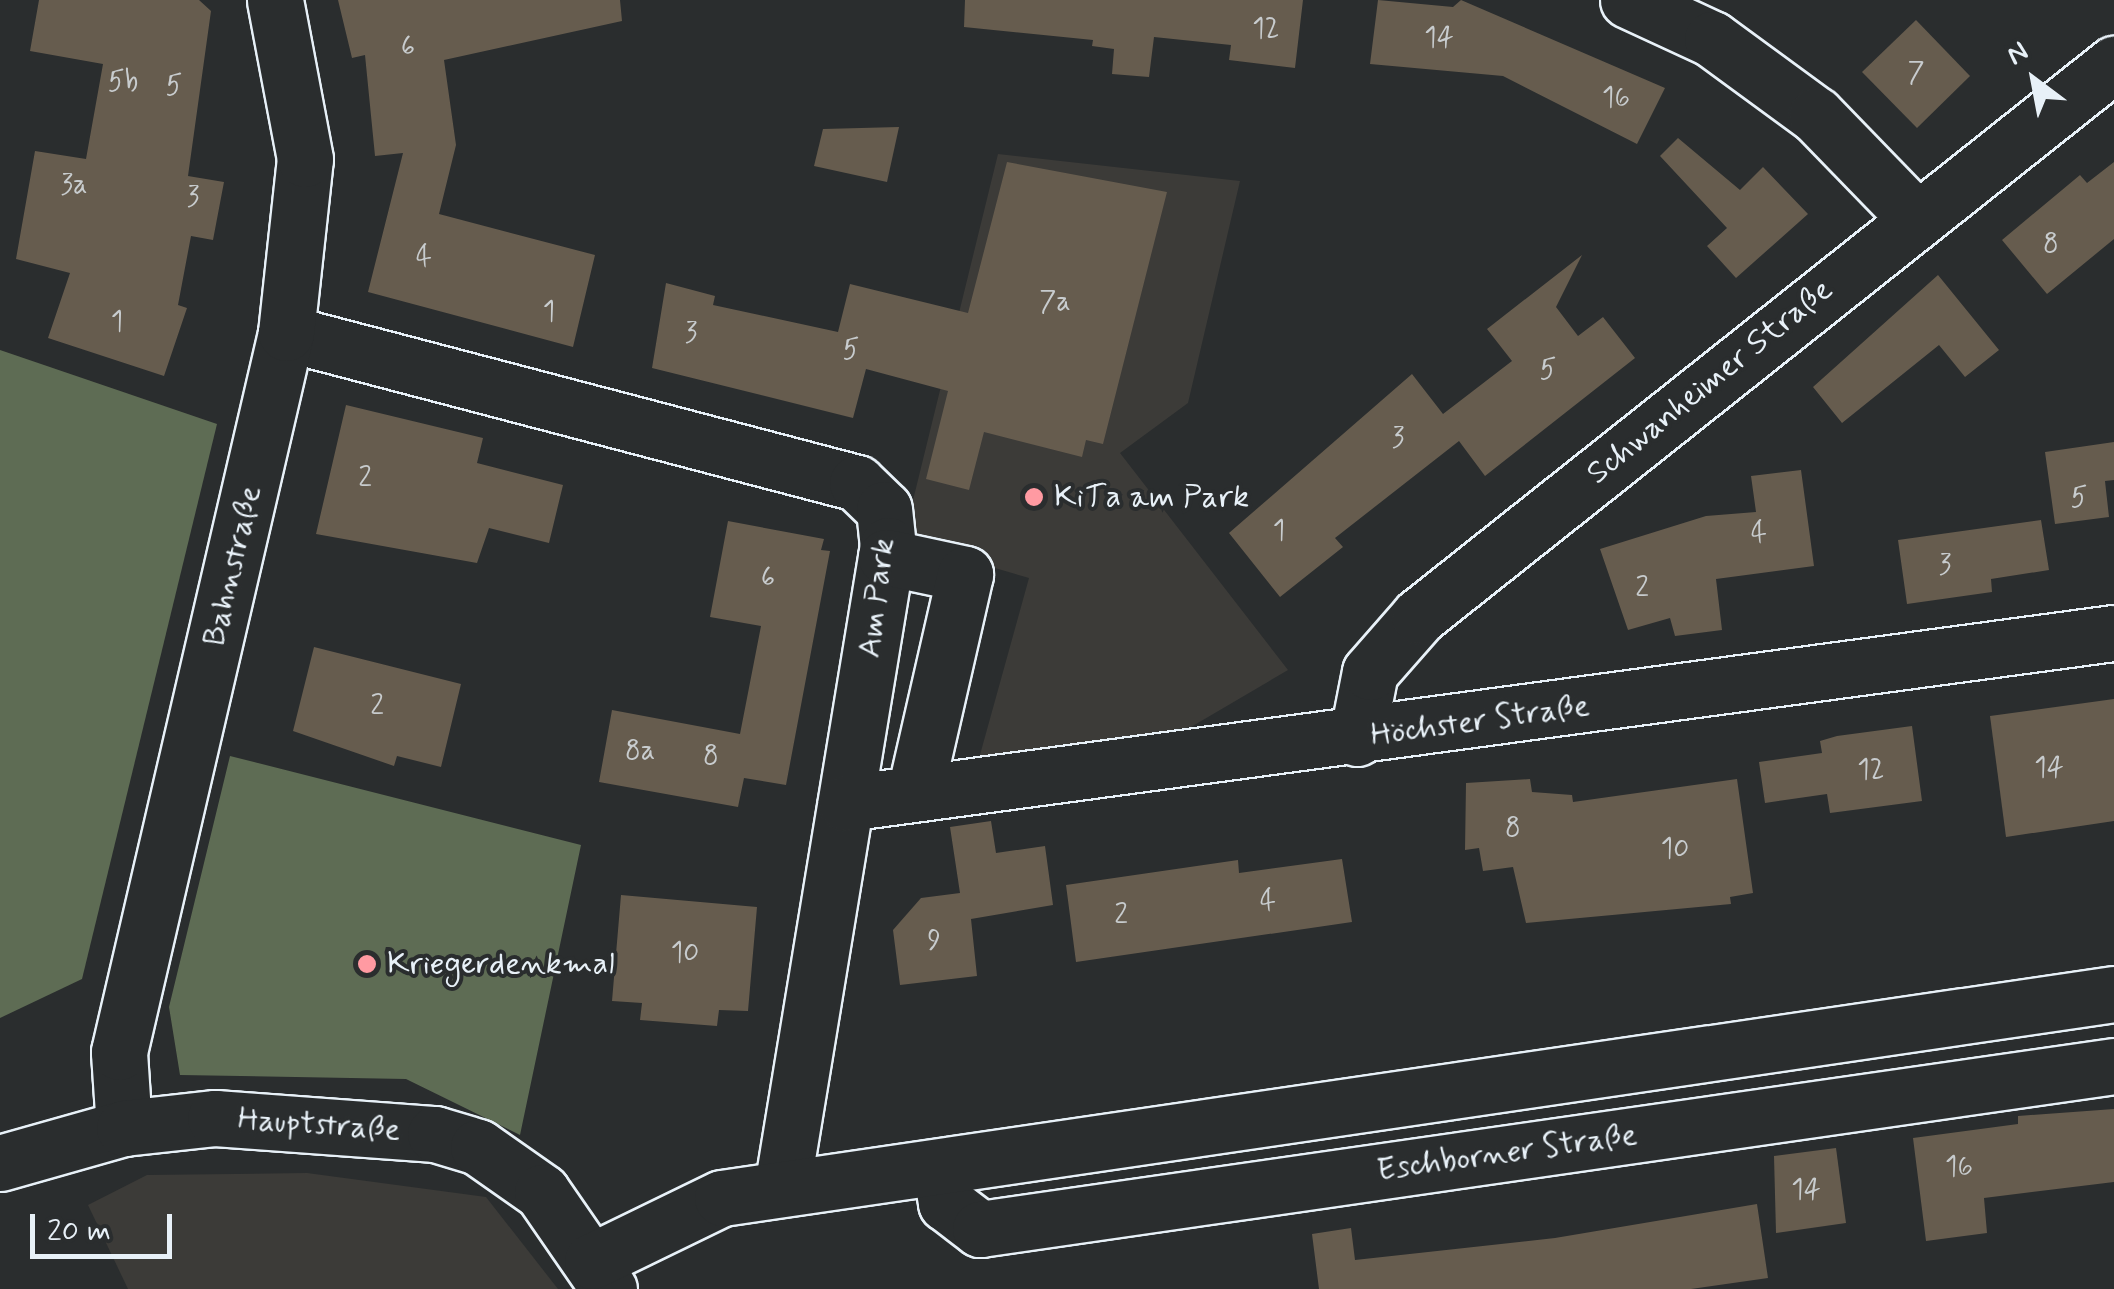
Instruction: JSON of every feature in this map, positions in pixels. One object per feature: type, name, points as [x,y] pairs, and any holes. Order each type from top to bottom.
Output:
[{"type":"street","name":"Bahnstraße","points":[[124,1128],[119,1052],[286,333],[305,159],[275,0]]},
{"type":"street","points":[[1628,0],[1712,39],[1816,115],[1915,216]]},
{"type":"street","name":"Schwanheimer Straße","points":[[1357,738],[1370,672],[1418,616],[1915,216],[2114,64]]},
{"type":"street","name":"Am Park","points":[[286,333],[857,483],[884,509],[886,556],[782,1188]]},
{"type":"street","points":[[886,556],[965,574],[914,792]]},
{"type":"street","name":"Höchster Straße","points":[[846,803],[1357,738],[2114,633]]},
{"type":"street","name":"Eschborner Straße","points":[[600,1275],[692,1208],[782,1188],[2114,994]]},
{"type":"street","name":"Eschborner Straße","points":[[940,1168],[946,1203],[980,1229],[2114,1066]]},
{"type":"street","name":"Hauptstraße","points":[[0,1163],[124,1128],[216,1118],[449,1138],[478,1147],[542,1192],[600,1275]]},
{"type":"shaded area","name":"KiTa am Park","points":[[998,154],[1240,181],[1188,403],[1120,453],[1288,670],[1191,727],[978,762],[1029,578],[903,541]]},
{"type":"shaded area","points":[[307,1173],[486,1197],[558,1289],[128,1289],[88,1205],[147,1175]]},
{"type":"green space","points":[[0,350],[217,424],[82,979],[0,1018]]},
{"type":"green space","points":[[230,756],[581,845],[520,1135],[406,1079],[180,1075],[169,1007]]},
{"type":"building","points":[[39,0],[199,0],[211,11],[188,176],[224,182],[213,240],[191,236],[178,305],[187,308],[164,376],[48,338],[70,273],[16,259],[35,151],[86,159],[103,64],[30,51]]},
{"type":"building","points":[[338,0],[620,0],[622,21],[444,60],[456,145],[439,214],[595,255],[573,347],[368,292],[403,153],[375,156],[365,55],[352,58]]},
{"type":"building","points":[[965,0],[1303,0],[1295,68],[1229,60],[1231,45],[1154,37],[1149,77],[1112,74],[1114,49],[1092,46],[1093,40],[964,27]]},
{"type":"building","points":[[1378,0],[1453,7],[1461,0],[1665,88],[1637,144],[1503,76],[1370,64]]},
{"type":"building","points":[[1916,20],[1970,76],[1917,128],[1862,72]]},
{"type":"building","points":[[899,127],[887,182],[814,166],[823,129]]},
{"type":"building","points":[[1678,138],[1740,190],[1763,167],[1808,214],[1736,278],[1707,246],[1727,228],[1660,156]]},
{"type":"building","points":[[1007,162],[1167,192],[1103,444],[1086,440],[1082,457],[984,432],[969,490],[926,479],[948,391],[866,369],[853,418],[652,368],[666,283],[715,296],[713,305],[838,332],[850,284],[968,313]]},
{"type":"building","points":[[2114,162],[2114,239],[2047,294],[2002,240],[2080,175],[2087,183]]},
{"type":"building","points":[[1582,255],[1556,307],[1578,336],[1603,317],[1635,358],[1485,476],[1459,441],[1335,538],[1343,547],[1280,597],[1229,533],[1412,374],[1443,414],[1512,361],[1487,329]]},
{"type":"building","points":[[1938,275],[1999,350],[1965,377],[1939,345],[1842,423],[1813,387]]},
{"type":"building","points":[[346,405],[483,438],[477,463],[563,485],[549,543],[489,528],[477,563],[316,534]]},
{"type":"building","points":[[2114,442],[2114,480],[2105,481],[2109,517],[2055,524],[2045,452]]},
{"type":"building","points":[[1801,470],[1814,566],[1716,579],[1722,630],[1675,636],[1670,618],[1628,630],[1600,549],[1706,516],[1756,512],[1751,476]]},
{"type":"building","points":[[2041,520],[2049,570],[1991,579],[1992,592],[1907,604],[1898,540]]},
{"type":"building","points":[[728,521],[824,539],[821,550],[830,551],[786,785],[744,778],[738,807],[599,782],[612,710],[740,734],[761,626],[710,617]]},
{"type":"building","points":[[314,647],[461,684],[441,767],[397,756],[394,766],[293,731]]},
{"type":"building","points":[[2114,699],[2114,821],[2006,837],[1990,716]]},
{"type":"building","points":[[1912,726],[1922,801],[1830,813],[1827,794],[1765,803],[1759,762],[1822,753],[1820,741],[1837,736]]},
{"type":"building","points":[[1530,779],[1532,792],[1572,795],[1573,802],[1737,779],[1753,893],[1730,897],[1731,904],[1526,923],[1513,867],[1483,871],[1479,848],[1465,850],[1466,783]]},
{"type":"building","points":[[991,821],[996,853],[1045,846],[1053,905],[971,919],[977,976],[900,985],[893,930],[921,898],[960,893],[950,827]]},
{"type":"building","points":[[1342,859],[1352,922],[1076,962],[1066,885],[1238,860],[1239,873]]},
{"type":"building","points":[[621,895],[757,907],[748,1011],[719,1010],[717,1026],[640,1020],[642,1003],[612,1001]]},
{"type":"building","points":[[2114,1109],[2114,1182],[1984,1198],[1987,1233],[1926,1241],[1913,1138],[2018,1124],[2018,1116]]},
{"type":"building","points":[[1836,1148],[1846,1223],[1776,1233],[1774,1156]]},
{"type":"building","points":[[1757,1204],[1768,1278],[1691,1289],[1319,1289],[1312,1234],[1351,1228],[1355,1260],[1555,1238]]},
{"type":"place","name":"KiTa am Park","points":[[1034,497]]},
{"type":"place","name":"Kriegerdenkmal","points":[[367,964]]}]
